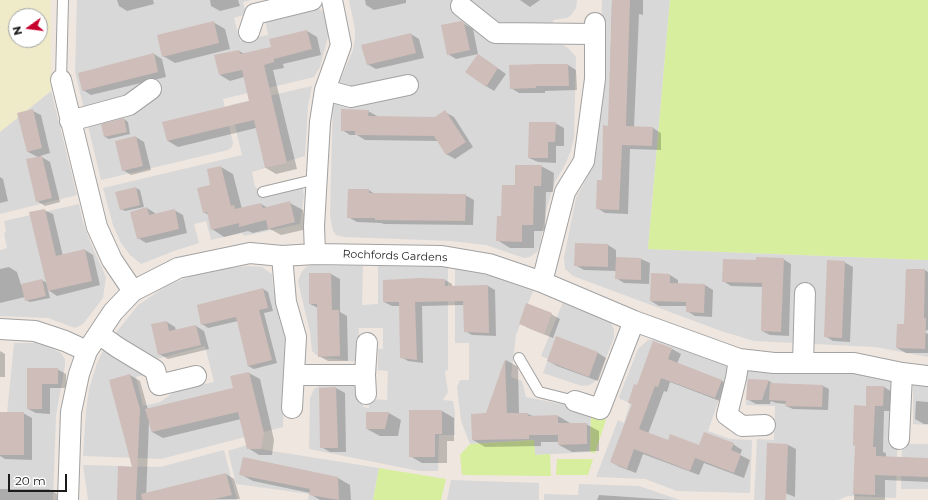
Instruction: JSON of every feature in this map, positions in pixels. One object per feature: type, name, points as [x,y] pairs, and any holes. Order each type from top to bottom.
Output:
[{"type":"street","points":[[249,32],[255,14],[312,0]]},
{"type":"street","points":[[315,254],[314,226],[318,179],[320,122],[325,90],[340,45],[332,0]]},
{"type":"street","points":[[461,6],[496,33],[595,28],[595,79],[584,161],[565,192],[542,282]]},
{"type":"street","points":[[60,80],[97,226],[112,260],[133,291]]},
{"type":"street","points":[[325,90],[351,96],[408,85]]},
{"type":"street","points":[[70,121],[129,105],[151,88]]},
{"type":"street","name":"Rochfords Gardens","points":[[68,500],[71,412],[80,374],[87,351],[113,312],[133,291],[178,268],[250,253],[282,256],[315,254],[442,256],[489,264],[542,282],[634,321],[739,359],[774,363],[854,363],[902,373],[928,376]]},
{"type":"street","points":[[282,256],[286,302],[296,337],[292,408]]},
{"type":"street","points":[[803,363],[805,293]]},
{"type":"street","points":[[575,401],[600,409],[634,321]]},
{"type":"street","points":[[0,329],[35,331],[65,341],[87,351]]},
{"type":"street","points":[[99,334],[117,347],[155,370],[159,385],[196,376]]},
{"type":"street","points":[[294,375],[365,384],[367,343]]},
{"type":"street","points":[[739,359],[727,415],[742,426],[765,426]]},
{"type":"street","points":[[899,438],[902,373]]},
{"type":"lane","points":[[60,80],[63,0]]},
{"type":"lane","points":[[263,192],[318,179]]},
{"type":"lane","points":[[519,358],[540,392],[575,401]]},
{"type":"shaded area","points":[[0,0],[51,0],[51,91],[0,132]]},
{"type":"shaded area","points":[[77,0],[251,0],[243,2],[246,14],[234,18],[240,41],[268,35],[265,19],[317,8],[326,13],[329,30],[320,67],[314,77],[223,99],[233,143],[232,147],[228,150],[101,180],[75,72]]},
{"type":"shaded area","points":[[349,0],[577,0],[576,8],[571,15],[567,18],[553,20],[553,45],[563,45],[576,57],[574,138],[566,163],[555,182],[547,207],[540,245],[537,252],[530,257],[524,258],[486,245],[451,241],[344,237],[336,235],[333,231],[330,216],[333,97],[353,50],[355,38],[355,29]]},
{"type":"shaded area","points":[[602,0],[670,0],[648,249],[928,260],[928,357],[875,347],[754,341],[721,331],[573,276],[565,269],[564,257],[576,198],[590,172],[598,143]]},
{"type":"shaded area","points":[[312,86],[308,106],[305,156],[252,172],[255,187],[262,191],[301,180],[304,195],[300,224],[244,236],[242,233],[211,240],[206,221],[194,224],[199,243],[141,264],[130,255],[121,243],[113,225],[103,188],[242,155],[230,105]]},
{"type":"shaded area","points":[[51,91],[77,195],[0,214],[0,131]]},
{"type":"shaded area","points":[[79,204],[82,219],[91,244],[106,277],[103,298],[83,324],[75,328],[48,318],[0,316],[0,250],[7,248],[4,233],[6,232],[4,221]]},
{"type":"shaded area","points":[[311,265],[363,266],[362,305],[378,304],[378,266],[448,267],[448,370],[445,371],[448,392],[443,400],[453,401],[455,413],[455,435],[439,435],[438,471],[419,471],[309,449],[310,398],[314,389],[319,386],[358,380],[364,395],[363,407],[369,408],[369,399],[387,400],[388,371],[378,370],[378,349],[383,349],[383,328],[359,328],[358,362],[319,357],[312,351],[310,332],[298,282],[301,273],[306,267]]},
{"type":"shaded area","points":[[247,266],[262,267],[272,274],[273,288],[285,331],[283,427],[161,459],[83,456],[89,389],[97,363],[104,349],[149,374],[136,377],[143,406],[160,402],[177,390],[214,382],[205,346],[153,360],[115,334],[138,305],[168,285],[194,275],[221,269]]},
{"type":"shaded area","points":[[455,269],[467,270],[495,277],[533,291],[516,335],[511,377],[522,381],[526,397],[591,410],[590,452],[535,455],[533,440],[470,444],[461,421],[457,387],[460,380],[469,380],[469,343],[455,343]]},
{"type":"shaded area","points":[[563,302],[605,318],[611,322],[614,330],[614,338],[597,380],[590,385],[582,386],[543,373],[548,359],[541,356]]},
{"type":"shaded area","points":[[655,339],[731,365],[708,431],[730,439],[752,440],[750,493],[677,491],[645,479],[596,477],[618,420],[624,423],[630,403],[620,399],[619,397],[638,349],[648,340]]},
{"type":"shaded area","points":[[14,343],[41,343],[61,353],[65,359],[56,416],[53,500],[0,500],[0,414],[7,414]]},
{"type":"shaded area","points":[[747,369],[856,372],[899,379],[896,498],[848,496],[838,500],[754,500],[757,439],[774,440],[775,406],[746,405]]},
{"type":"shaded area","points":[[913,382],[928,385],[928,425],[913,424]]},
{"type":"shaded area","points":[[250,444],[266,450],[379,468],[373,500],[308,500],[309,494],[236,484],[228,451]]},
{"type":"shaded area","points":[[902,444],[928,444],[928,489],[901,489]]},
{"type":"shaded area","points":[[224,450],[237,500],[88,500],[83,465],[160,467]]},
{"type":"shaded area","points":[[451,480],[539,483],[539,500],[447,500]]},
{"type":"shaded area","points":[[579,484],[639,486],[680,500],[544,500],[544,494],[578,495]]},
{"type":"green space","points":[[670,0],[928,0],[928,260],[648,249]]},
{"type":"green space","points":[[591,414],[606,420],[595,453],[590,452]]},
{"type":"green space","points":[[534,440],[535,455],[550,454],[551,476],[462,475],[460,455],[470,444]]},
{"type":"green space","points":[[557,459],[593,459],[588,475],[556,475]]},
{"type":"green space","points":[[379,468],[446,479],[441,500],[373,500]]},
{"type":"building","points":[[612,0],[630,0],[626,126],[653,127],[652,146],[622,145],[619,210],[596,209],[597,180],[602,180],[603,125],[608,126]]},
{"type":"building","points":[[214,21],[219,43],[162,57],[157,35]]},
{"type":"building","points":[[461,21],[464,23],[470,50],[447,55],[441,25]]},
{"type":"building","points":[[307,30],[312,49],[274,59],[274,62],[264,65],[287,163],[265,168],[254,120],[167,141],[162,122],[249,101],[242,70],[219,75],[214,55],[239,50],[240,54],[271,47],[269,39]]},
{"type":"building","points":[[411,33],[416,53],[367,65],[361,45]]},
{"type":"building","points":[[154,53],[158,72],[82,91],[78,73]]},
{"type":"building","points":[[478,54],[498,68],[486,87],[465,72]]},
{"type":"building","points":[[568,64],[569,86],[536,86],[536,88],[510,89],[509,65]]},
{"type":"building","points":[[33,109],[42,148],[27,152],[17,113]]},
{"type":"building","points":[[341,109],[369,110],[368,116],[435,117],[445,110],[466,142],[446,155],[434,136],[355,135],[355,131],[341,131]]},
{"type":"building","points":[[124,118],[127,132],[104,137],[101,124]]},
{"type":"building","points":[[529,122],[556,122],[555,142],[548,142],[548,158],[528,158]]},
{"type":"building","points":[[136,136],[143,166],[122,171],[115,141]]},
{"type":"building","points":[[42,156],[52,198],[36,202],[26,159]]},
{"type":"building","points":[[515,165],[542,165],[541,186],[534,186],[533,225],[522,225],[522,242],[496,241],[497,216],[501,216],[502,185],[515,185]]},
{"type":"building","points":[[221,166],[231,206],[234,205],[235,209],[261,203],[263,208],[290,201],[295,222],[268,229],[266,220],[239,227],[239,223],[211,230],[207,212],[203,213],[197,188],[210,185],[207,169]]},
{"type":"building","points":[[136,187],[140,205],[120,210],[115,192]]},
{"type":"building","points":[[348,189],[369,189],[369,193],[466,194],[465,221],[375,220],[375,218],[347,218]]},
{"type":"building","points":[[147,207],[149,215],[175,209],[179,229],[137,239],[130,212]]},
{"type":"building","points":[[45,209],[56,256],[85,249],[92,281],[48,291],[29,212]]},
{"type":"building","points":[[575,243],[608,244],[608,267],[574,266]]},
{"type":"building","points":[[616,257],[641,258],[641,280],[615,279]]},
{"type":"building","points":[[756,257],[784,258],[781,332],[761,331],[762,283],[722,282],[723,259],[756,260]]},
{"type":"building","points":[[827,260],[845,261],[842,338],[824,337]]},
{"type":"building","points":[[906,269],[925,269],[925,349],[896,348],[897,324],[904,324]]},
{"type":"building","points":[[309,273],[331,273],[332,310],[339,310],[340,356],[318,357],[317,304],[309,304]]},
{"type":"building","points":[[651,273],[670,274],[670,283],[705,284],[704,313],[686,312],[686,302],[650,301]]},
{"type":"building","points":[[421,278],[445,279],[445,286],[488,285],[489,333],[464,332],[463,301],[415,302],[417,360],[400,358],[399,302],[383,302],[383,280]]},
{"type":"building","points":[[42,279],[46,296],[25,301],[21,284]]},
{"type":"building","points":[[263,288],[268,308],[259,310],[272,360],[248,366],[236,317],[201,325],[197,305]]},
{"type":"building","points":[[526,303],[552,313],[544,334],[519,324]]},
{"type":"building","points":[[167,321],[169,331],[196,325],[201,345],[158,355],[151,324]]},
{"type":"building","points":[[556,336],[598,352],[589,377],[547,361]]},
{"type":"building","points":[[653,341],[672,348],[668,359],[722,380],[715,398],[661,378],[658,387],[655,386],[639,429],[668,440],[670,434],[699,445],[704,432],[734,443],[731,450],[741,454],[734,473],[695,458],[690,471],[634,449],[627,469],[610,462],[632,404],[628,403],[634,384],[637,385]]},
{"type":"building","points":[[505,359],[507,413],[528,413],[528,416],[558,415],[558,423],[587,423],[587,444],[558,445],[558,435],[529,435],[529,439],[472,440],[471,414],[486,413]]},
{"type":"building","points":[[27,368],[58,368],[58,384],[42,384],[42,409],[27,409]]},
{"type":"building","points":[[249,372],[264,433],[261,449],[247,449],[238,412],[152,432],[145,409],[233,388],[230,376]]},
{"type":"building","points":[[130,374],[140,409],[136,500],[117,500],[118,466],[132,467],[109,380]]},
{"type":"building","points":[[748,379],[769,380],[762,400],[746,400]]},
{"type":"building","points":[[770,383],[823,385],[822,407],[785,406],[786,401],[769,400]]},
{"type":"building","points":[[866,386],[884,386],[883,406],[875,406],[873,447],[876,447],[876,456],[928,458],[928,477],[875,475],[875,495],[853,494],[855,445],[853,446],[854,405],[866,406]]},
{"type":"building","points":[[336,387],[338,448],[320,448],[319,388]]},
{"type":"building","points":[[409,410],[442,410],[442,434],[435,434],[435,457],[409,457]]},
{"type":"building","points":[[0,412],[24,412],[24,455],[0,455]]},
{"type":"building","points":[[366,412],[389,412],[385,429],[366,429]]},
{"type":"building","points":[[767,443],[788,444],[786,500],[765,500]]},
{"type":"building","points":[[243,457],[338,477],[339,500],[309,495],[310,489],[239,475]]},
{"type":"building","points":[[226,473],[232,495],[210,500],[142,500],[141,494]]}]
